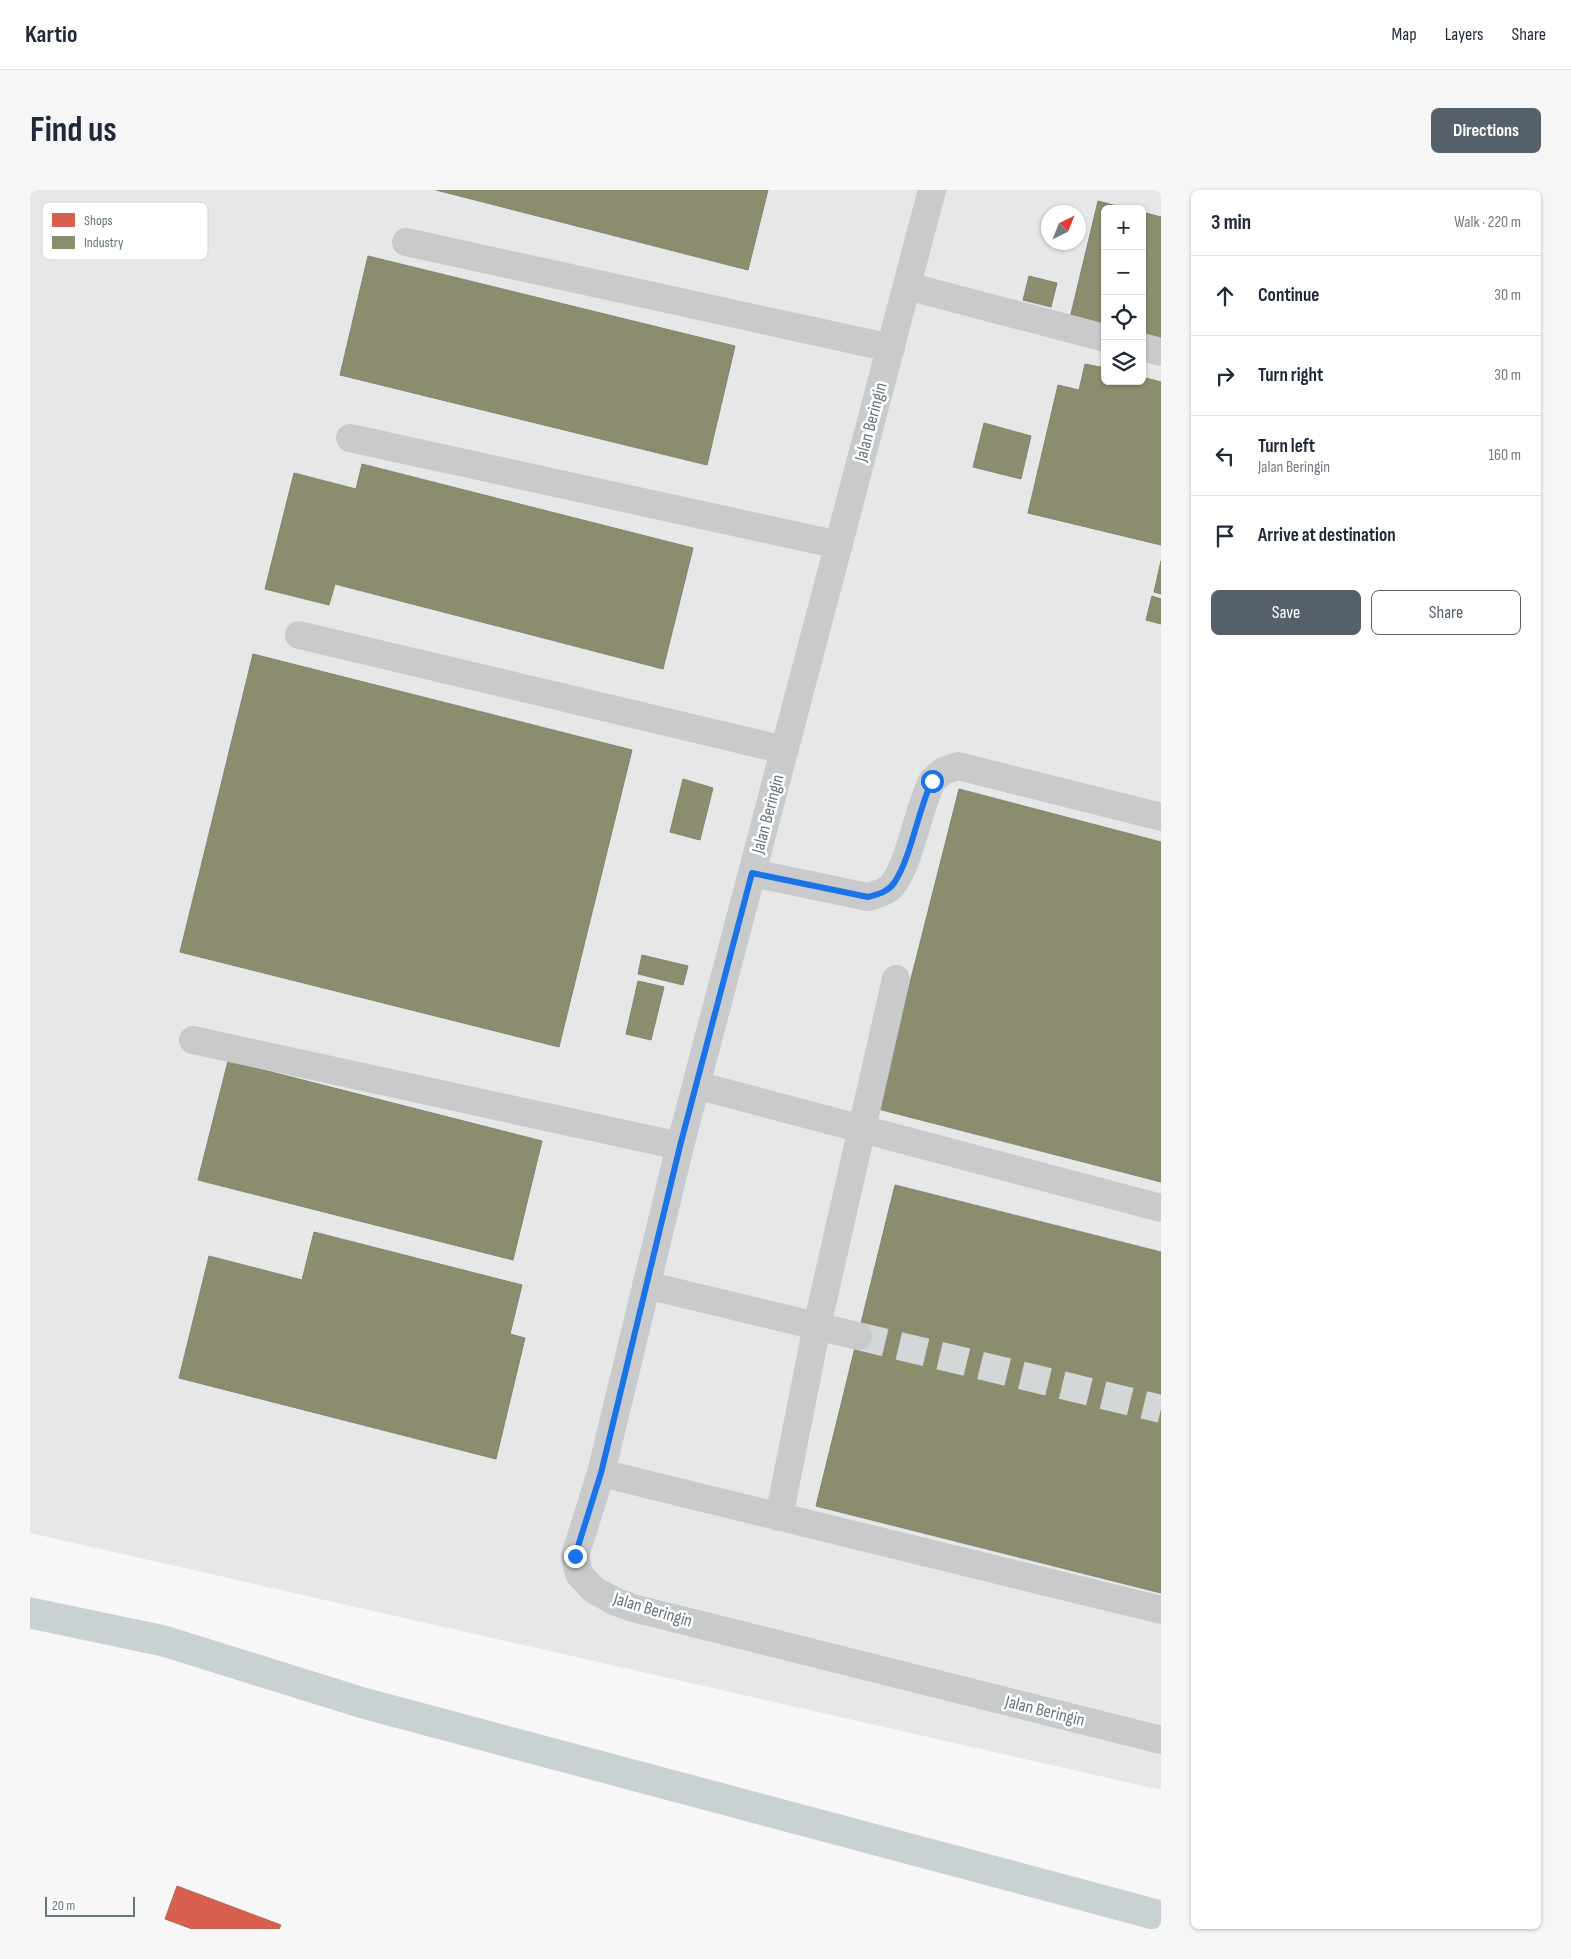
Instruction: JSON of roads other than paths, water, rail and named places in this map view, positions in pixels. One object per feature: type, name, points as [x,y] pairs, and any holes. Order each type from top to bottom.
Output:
[{"type":"street","name":"Jalan Beringin","points":[[932,190],[680,1146],[601,1473],[575,1556],[579,1574],[594,1590],[616,1602],[1161,1740]]},
{"type":"street","points":[[406,242],[891,348]]},
{"type":"street","points":[[907,286],[1101,337]]},
{"type":"street","points":[[1146,348],[1161,352]]},
{"type":"street","points":[[350,438],[839,545]]},
{"type":"street","points":[[299,635],[785,750]]},
{"type":"street","points":[[752,873],[868,897],[883,893],[894,884],[932,781],[943,771],[958,766],[1161,817]]},
{"type":"street","points":[[779,1517],[817,1326],[896,979]]},
{"type":"street","points":[[192,1040],[680,1146]]},
{"type":"street","points":[[696,1085],[1161,1208]]},
{"type":"street","points":[[646,1285],[858,1336]]},
{"type":"street","points":[[601,1473],[1161,1610]]},
{"type":"waterway","points":[[30,1613],[164,1641],[363,1703],[1161,1916]]},
{"type":"tunnel","points":[[858,1336],[1161,1409]]}]
